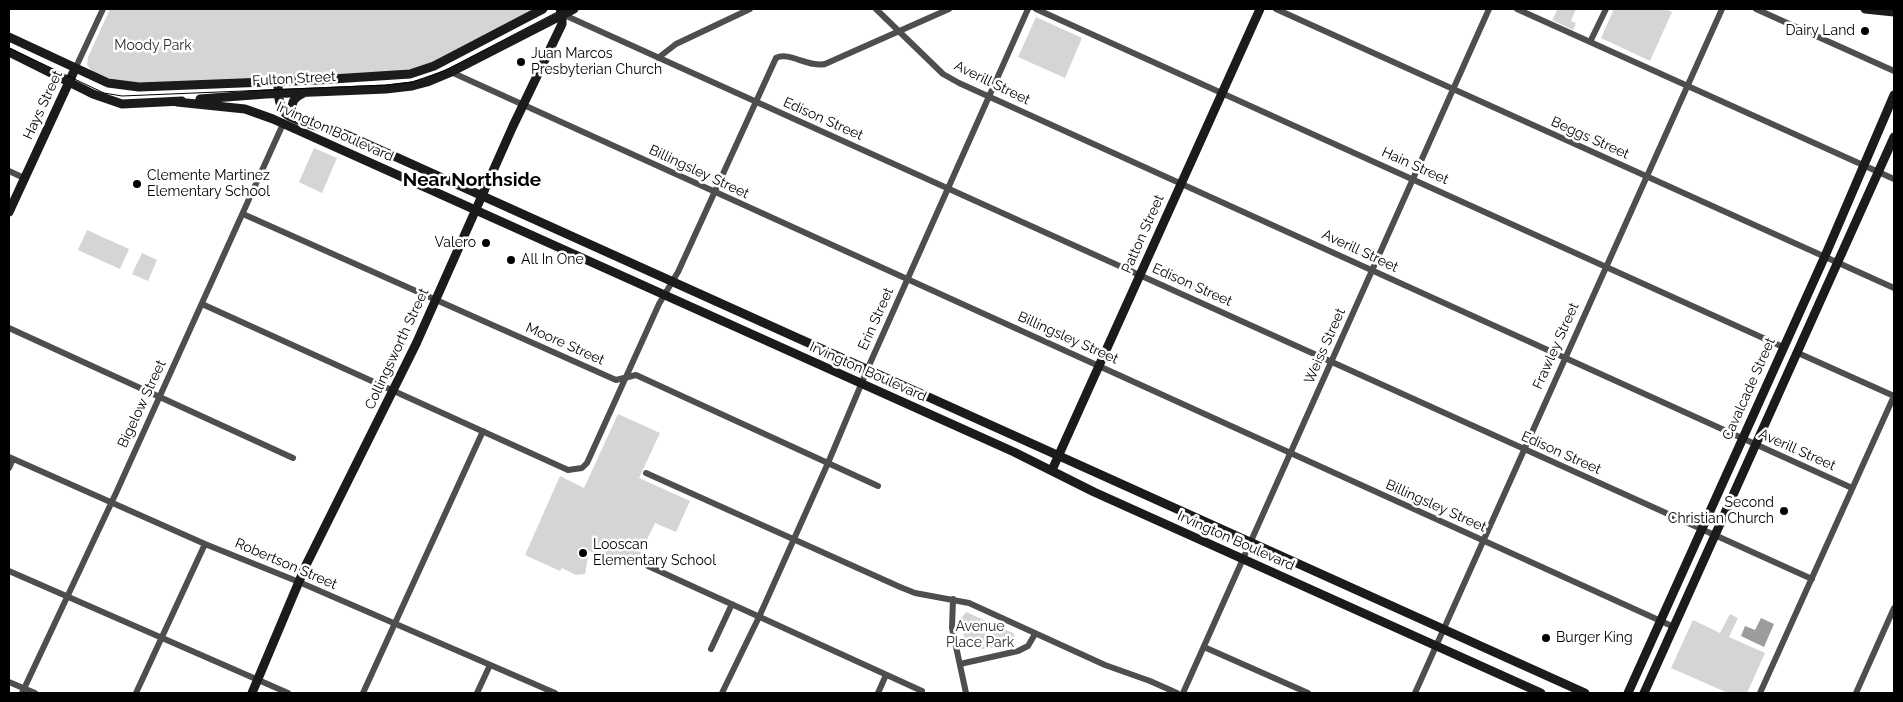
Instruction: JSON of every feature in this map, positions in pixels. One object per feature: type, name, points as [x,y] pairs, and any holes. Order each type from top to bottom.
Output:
[{"type":"main road","name":"Fulton Street","points":[[9,37],[108,83],[139,87],[278,82],[410,74],[434,66],[543,9]]},
{"type":"main road","name":"Fulton Street","points":[[9,52],[42,67],[68,83],[122,104],[177,102],[278,93],[386,89],[412,86],[451,72],[561,12],[574,9]]},
{"type":"main road","name":"Patton Street","points":[[1052,470],[1260,9]]},
{"type":"main road","points":[[1865,9],[1894,12]]},
{"type":"main road","name":"Collingsworth Street","points":[[252,693],[299,582],[436,301],[523,105],[562,24],[561,12]]},
{"type":"main road","name":"Hays Street","points":[[9,212],[75,69]]},
{"type":"main road","name":"Irvington Boulevard","points":[[278,82],[280,103],[286,114],[345,134],[1585,693]]},
{"type":"main road","points":[[302,121],[294,112],[293,103],[296,97],[308,92]]},
{"type":"main road","name":"Cavalcade Street","points":[[1628,693],[1825,256],[1894,96]]},
{"type":"main road","name":"Irvington Boulevard","points":[[177,102],[245,109],[283,124],[665,294],[1052,470],[1154,519],[1537,692]]},
{"type":"main road","name":"Cavalcade Street","points":[[1644,693],[1894,137]]},
{"type":"main road","points":[[377,166],[384,152]]},
{"type":"main road","points":[[554,245],[560,231]]},
{"type":"main road","points":[[764,340],[770,325]]},
{"type":"main road","points":[[986,440],[993,425]]},
{"type":"main road","points":[[1154,519],[1162,503]]},
{"type":"main road","points":[[1338,602],[1346,585]]},
{"type":"main road","points":[[1537,692],[1542,674]]},
{"type":"street","name":"Hays Street","points":[[75,69],[103,9]]},
{"type":"street","points":[[658,58],[676,44],[750,9]]},
{"type":"street","name":"Averill Street","points":[[876,9],[951,79],[1181,182],[1564,359],[1852,488]]},
{"type":"street","points":[[202,304],[568,470],[582,468],[587,463],[625,378],[673,281],[754,102],[776,58],[780,56],[813,65],[826,64],[949,9]]},
{"type":"street","name":"Erin Street","points":[[722,693],[794,541],[907,280],[1028,9]]},
{"type":"street","name":"Hain Street","points":[[1036,9],[1783,347]]},
{"type":"street","name":"Beggs Street","points":[[1276,9],[1894,288]]},
{"type":"street","name":"Weiss Street","points":[[1183,693],[1250,542],[1292,454],[1489,9]]},
{"type":"street","points":[[1518,9],[1894,179]]},
{"type":"street","points":[[1590,42],[1606,9]]},
{"type":"street","name":"Frawley Street","points":[[1415,693],[1722,9]]},
{"type":"street","points":[[1756,9],[1894,71]]},
{"type":"street","name":"Edison Street","points":[[561,12],[754,102],[1812,579]]},
{"type":"street","name":"Billingsley Street","points":[[451,72],[714,193],[1674,627]]},
{"type":"street","name":"Bigelow Street","points":[[23,691],[283,124]]},
{"type":"street","points":[[9,171],[24,178]]},
{"type":"street","name":"Moore Street","points":[[243,214],[616,380],[636,375],[878,486]]},
{"type":"street","points":[[9,328],[293,458]]},
{"type":"street","points":[[1760,693],[1894,396],[1798,354]]},
{"type":"street","points":[[363,693],[483,431]]},
{"type":"street","points":[[9,468],[11,458]]},
{"type":"street","name":"Robertson Street","points":[[11,458],[205,544],[299,582],[555,693]]},
{"type":"street","points":[[646,473],[794,541],[908,590],[969,603],[1105,665],[1150,681],[1176,693]]},
{"type":"street","points":[[136,693],[205,544]]},
{"type":"street","points":[[648,566],[922,691]]},
{"type":"street","points":[[9,571],[288,693]]},
{"type":"street","points":[[953,599],[952,628],[966,693]]},
{"type":"street","points":[[711,649],[732,604]]},
{"type":"street","points":[[1856,693],[1894,608]]},
{"type":"street","points":[[960,664],[1028,646],[1035,634]]},
{"type":"street","points":[[1204,647],[1308,693]]},
{"type":"street","points":[[478,693],[490,665]]},
{"type":"street","points":[[878,693],[886,675]]},
{"type":"street","points":[[9,682],[23,691],[35,693]]},
{"type":"green space","name":"Moody Park","points":[[110,9],[541,9],[422,68],[367,76],[147,84],[107,78],[93,72],[87,65],[88,57]]},
{"type":"green space","points":[[1558,9],[1576,9],[1571,21],[1576,23],[1573,30],[1552,20]]},
{"type":"green space","points":[[1614,9],[1666,9],[1672,12],[1650,61],[1601,38]]},
{"type":"green space","points":[[1036,17],[1082,38],[1065,78],[1018,57]]},
{"type":"green space","points":[[314,148],[337,158],[322,193],[299,182]]},
{"type":"green space","points":[[87,230],[129,249],[120,269],[78,250]]},
{"type":"green space","points":[[142,253],[157,260],[148,281],[132,274]]},
{"type":"green space","points":[[618,414],[660,433],[639,478],[690,501],[676,532],[655,523],[640,554],[642,560],[604,556],[589,551],[585,574],[576,575],[562,568],[560,571],[525,555],[560,476],[584,488]]},
{"type":"green space","name":"Avenue Place Park","points":[[966,612],[1013,633],[1015,636],[1013,642],[983,649],[966,646],[960,620]]},
{"type":"green space","points":[[1730,614],[1738,618],[1729,637],[1765,653],[1747,693],[1728,693],[1671,668],[1693,620],[1720,633]]},
{"type":"shaded area","points":[[1761,618],[1774,624],[1764,647],[1741,636],[1745,626],[1755,630]]},
{"type":"tram line","points":[[9,48],[104,93],[122,96],[388,85],[412,82],[444,71],[563,9]]},
{"type":"place","name":"Dairy Land","points":[[1865,31]]},
{"type":"place","name":"Juan Marcos Presbyterian Church","points":[[521,62]]},
{"type":"place","name":"Clemente Martinez Elementary School","points":[[137,184]]},
{"type":"place","name":"Valero","points":[[486,243]]},
{"type":"place","name":"All In One","points":[[511,260]]},
{"type":"place","name":"Second Christian Church","points":[[1784,511]]},
{"type":"place","name":"Looscan Elementary School","points":[[583,553]]},
{"type":"place","name":"Burger King","points":[[1546,638]]},
{"type":"district","name":"Near Northside","points":[[472,180]]}]
